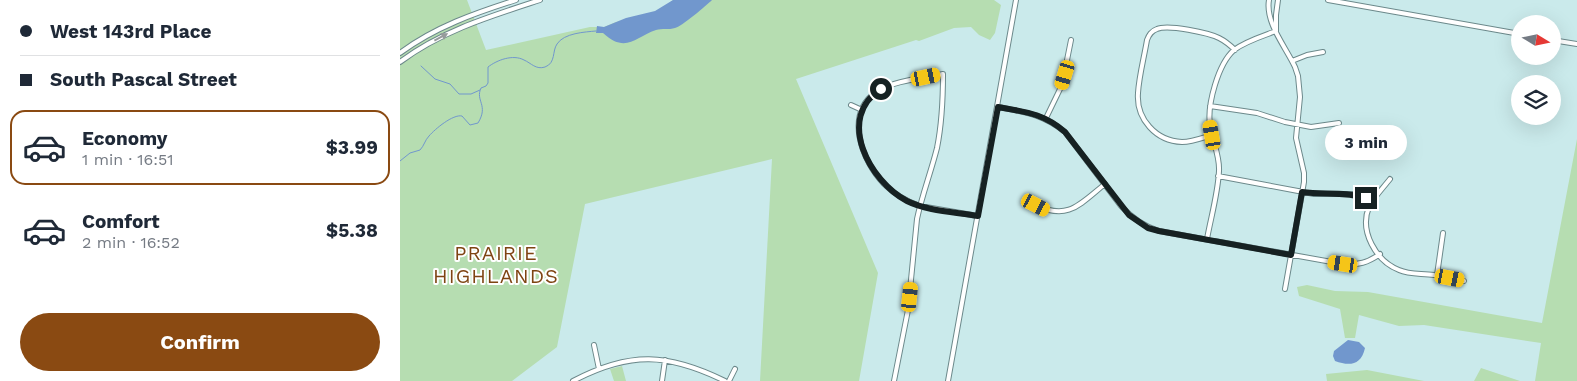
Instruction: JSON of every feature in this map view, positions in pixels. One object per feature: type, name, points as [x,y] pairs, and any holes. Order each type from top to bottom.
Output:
[{"type":"street","points":[[400,53],[433,32],[506,1],[514,0],[516,8]]},
{"type":"street","points":[[400,62],[451,32],[540,0]]},
{"type":"street","points":[[948,381],[1016,0]]},
{"type":"street","points":[[1269,0],[1268,12],[1270,21],[1298,76],[1300,97],[1297,146],[1304,173],[1285,289]]},
{"type":"street","points":[[1276,31],[1278,0]]},
{"type":"street","points":[[1328,0],[1511,32]]},
{"type":"street","points":[[506,1],[509,10]]},
{"type":"street","points":[[1212,135],[1191,141],[1176,141],[1161,137],[1146,123],[1140,110],[1138,94],[1147,40],[1155,29],[1166,27],[1217,37],[1235,50]]},
{"type":"street","points":[[1207,239],[1219,164],[1212,135],[1210,106],[1217,81],[1227,59],[1235,50],[1276,31]]},
{"type":"street","points":[[1046,118],[1062,85],[1071,40]]},
{"type":"street","points":[[1561,41],[1577,44]]},
{"type":"street","points":[[1292,61],[1307,55],[1323,52]]},
{"type":"street","points":[[894,381],[908,310],[914,240],[920,206],[939,137],[942,109],[942,74],[886,87],[871,97],[862,110],[858,128],[860,139],[872,167],[884,184],[895,193],[920,206],[978,216]]},
{"type":"street","points":[[851,105],[862,110]]},
{"type":"street","points":[[1210,106],[1257,113],[1297,125],[1311,127],[1339,123]]},
{"type":"street","points":[[998,107],[1046,118],[1065,132],[1129,215],[1148,228],[1317,260],[1356,265],[1368,262],[1380,254]]},
{"type":"street","points":[[1218,176],[1314,194],[1354,194],[1373,201]]},
{"type":"street","points":[[1390,179],[1369,207],[1367,218],[1370,242],[1398,270],[1464,281]]},
{"type":"street","points":[[1036,205],[1056,213],[1065,212],[1078,206],[1105,184]]},
{"type":"street","points":[[1437,275],[1443,233]]},
{"type":"street","points":[[594,345],[599,370]]},
{"type":"street","points":[[573,381],[599,370],[634,359],[665,360],[696,367],[727,381],[735,369]]},
{"type":"street","points":[[662,381],[665,360]]},
{"type":"green space","points":[[400,0],[467,0],[486,50],[590,27],[604,27],[616,22],[660,13],[673,0],[994,0],[1001,5],[995,33],[990,40],[979,35],[971,27],[954,28],[919,41],[916,40],[796,79],[878,273],[859,381],[760,381],[772,159],[585,204],[557,347],[512,381],[400,381]]},
{"type":"green space","points":[[1577,139],[1577,381],[1535,381],[1541,343],[1424,325],[1399,326],[1359,315],[1355,338],[1345,338],[1340,309],[1299,296],[1297,287],[1307,285],[1335,291],[1368,292],[1542,323]]},
{"type":"green space","points":[[622,366],[626,381],[614,381],[610,369]]},
{"type":"green space","points":[[1481,368],[1520,381],[1474,381]]},
{"type":"green space","points":[[1367,370],[1424,381],[1327,381],[1326,374]]},
{"type":"water","points":[[673,0],[712,0],[678,27],[656,30],[630,42],[618,42],[603,33],[596,33],[597,26],[604,27],[626,18],[655,11]]},
{"type":"water","points":[[1348,340],[1359,342],[1365,348],[1361,358],[1350,364],[1335,361],[1334,351]]},
{"type":"waterway","points":[[400,161],[410,153],[420,150],[432,133],[454,117],[462,116],[470,125],[478,123],[482,112],[480,92],[481,88],[488,83],[488,67],[492,64],[500,60],[520,58],[536,67],[542,68],[551,63],[557,44],[564,37],[596,31]]},
{"type":"waterway","points":[[421,66],[435,79],[450,84],[459,94],[471,94],[480,90]]},
{"type":"district","name":"PRAIRIE HIGHLANDS","points":[[496,264]]},
{"type":"route","points":[[881,89],[866,101],[863,108],[858,128],[861,144],[872,167],[884,184],[907,201],[920,206],[978,216],[998,107],[1046,118],[1056,124],[1065,132],[1129,215],[1148,228],[1159,231],[1291,255],[1302,192],[1314,194],[1348,193],[1366,198]]}]
